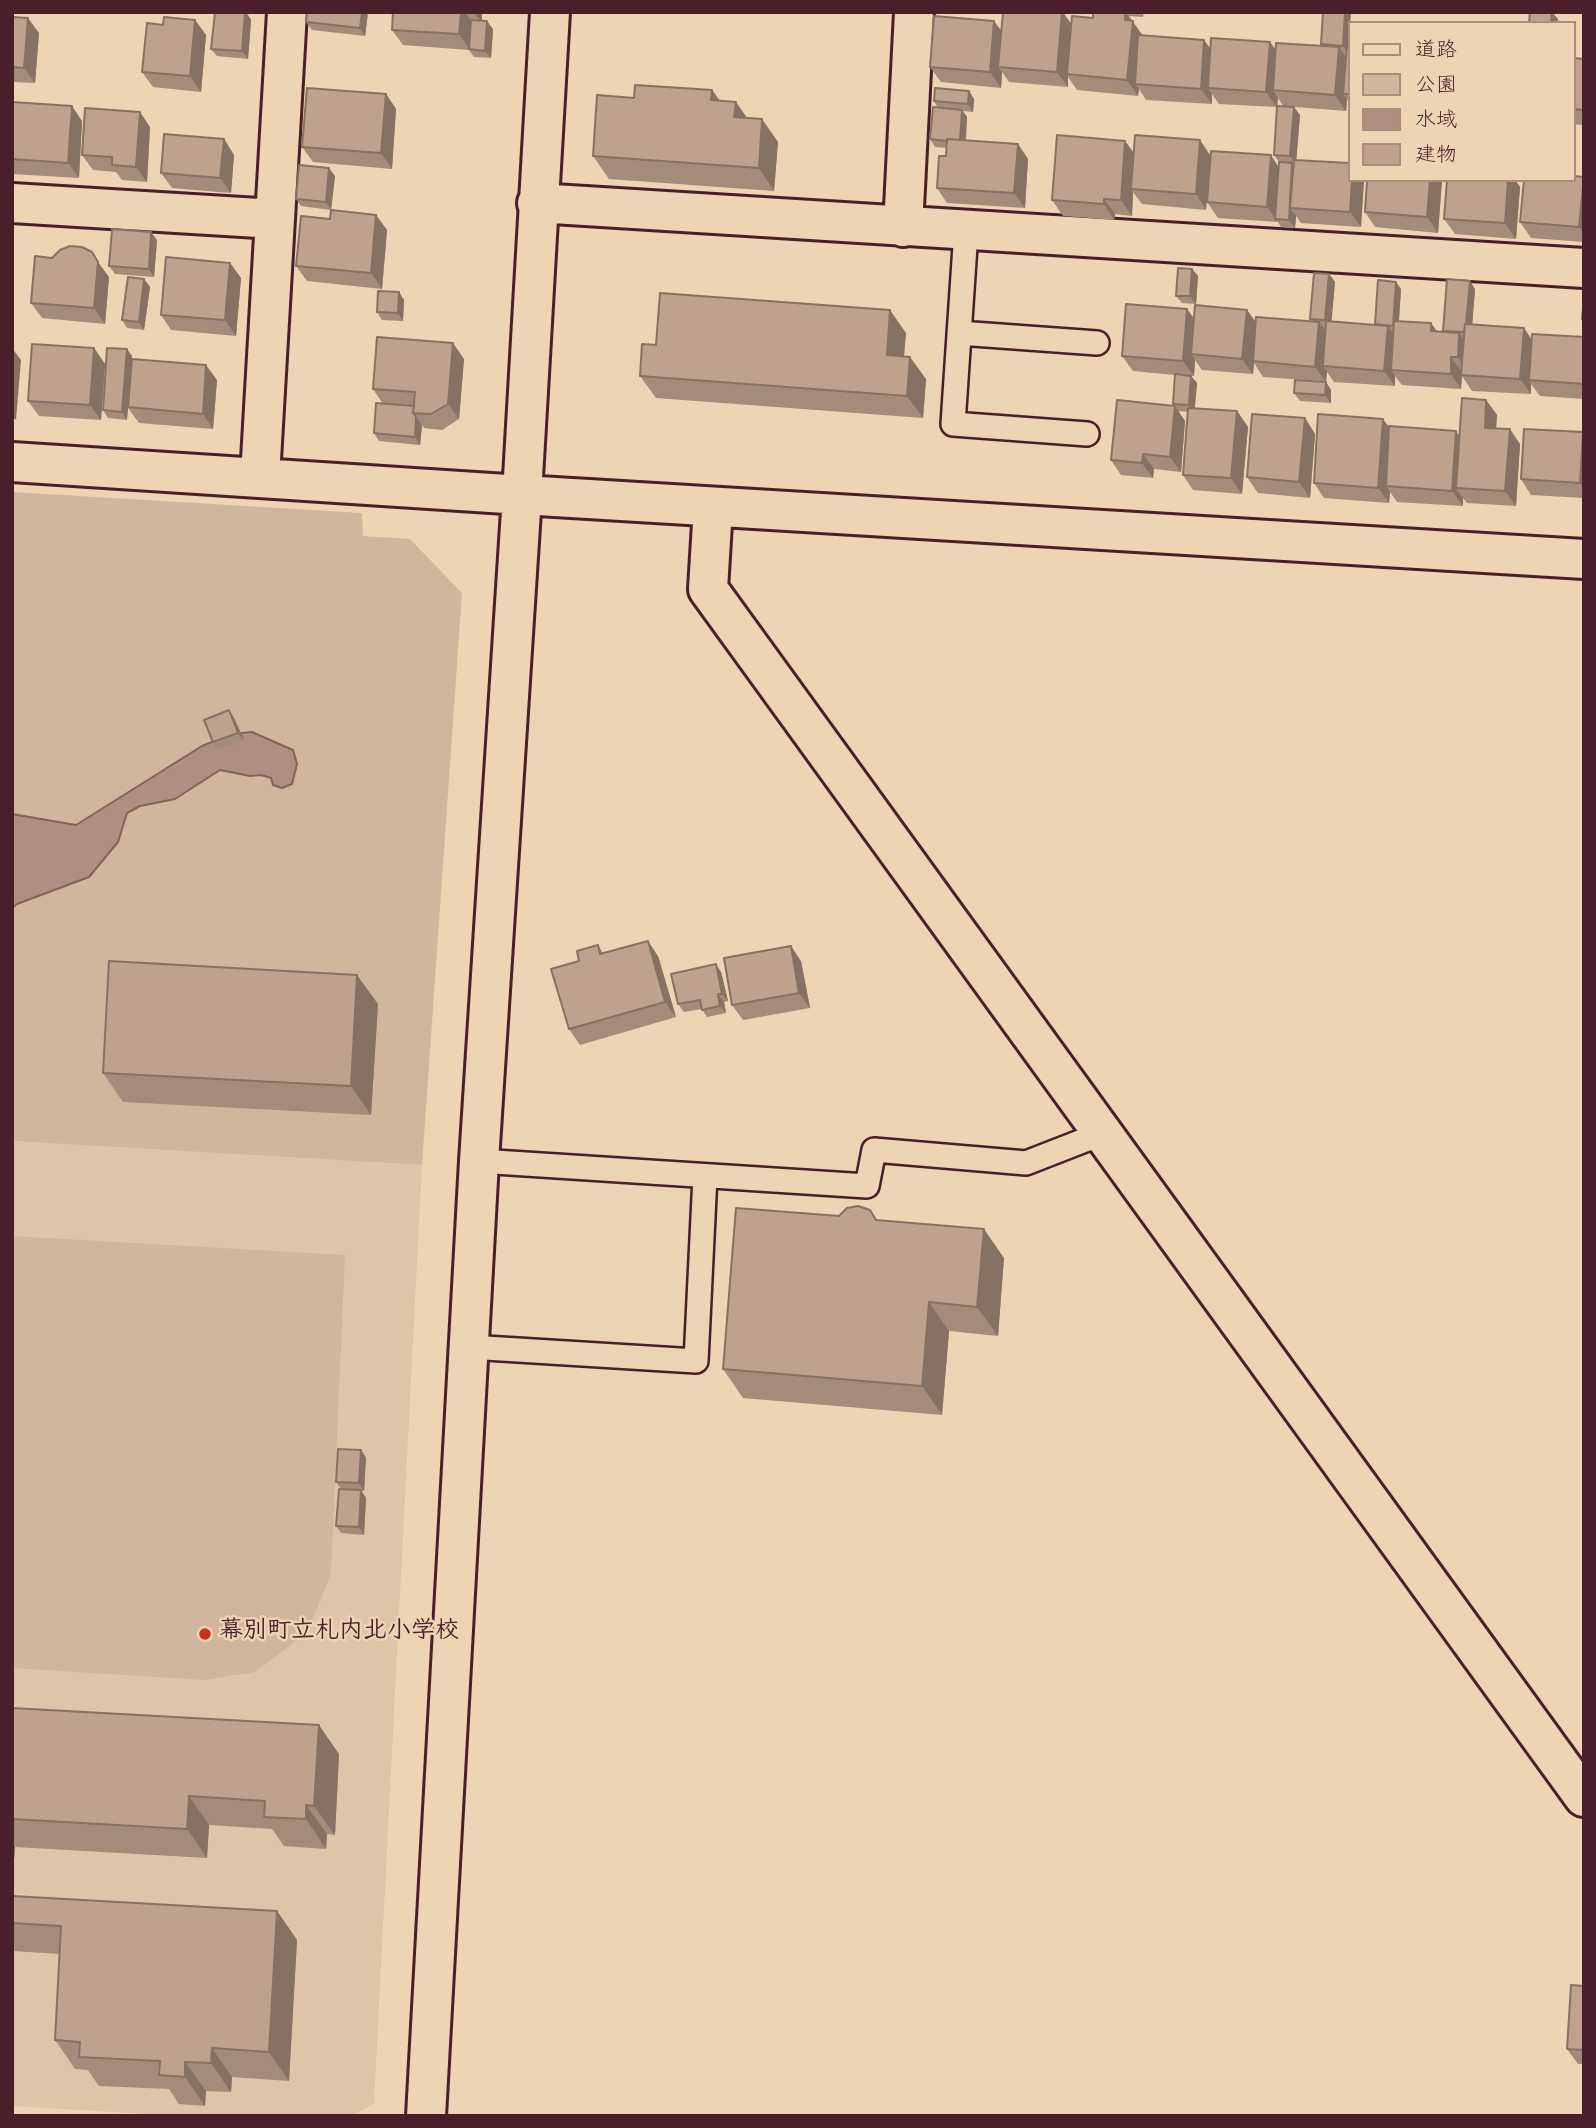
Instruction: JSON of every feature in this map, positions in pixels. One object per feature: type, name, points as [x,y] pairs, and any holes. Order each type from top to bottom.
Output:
[{"type":"street","points":[[260,477],[287,12]]},
{"type":"street","points":[[426,2116],[479,1161],[550,12]]},
{"type":"street","points":[[903,227],[914,12]]},
{"type":"street","points":[[12,203],[275,219]]},
{"type":"street","points":[[537,203],[1584,268]]},
{"type":"street","points":[[12,462],[1584,559]]},
{"type":"street","points":[[713,507],[708,589],[1584,1797]]},
{"type":"lane","points":[[966,231],[953,424],[1087,434]]},
{"type":"lane","points":[[959,333],[1097,343]]},
{"type":"lane","points":[[479,1161],[867,1186],[874,1150],[1026,1163],[1102,1133]]},
{"type":"lane","points":[[469,1347],[696,1361],[705,1176]]},
{"type":"shaded area","name":"幕別町立札内北小学校","points":[[12,1141],[422,1165],[374,2103],[352,2116],[181,2116],[12,2106]]},
{"type":"green space","points":[[12,492],[362,513],[363,536],[410,539],[462,593],[422,1165],[12,1141]]},
{"type":"green space","points":[[12,1236],[345,1255],[331,1574],[307,1633],[255,1672],[205,1680],[12,1668]]},
{"type":"water","points":[[252,732],[293,750],[297,764],[292,784],[282,788],[273,785],[271,778],[261,775],[250,776],[220,770],[175,799],[140,806],[127,813],[118,842],[89,877],[12,908],[12,814],[76,825],[202,746],[232,734]]},
{"type":"building","points":[[215,12],[245,12],[242,51],[211,49]]},
{"type":"building","points":[[307,12],[362,12],[360,28],[306,22]]},
{"type":"building","points":[[393,12],[461,12],[459,34],[392,30]]},
{"type":"building","points":[[1003,12],[1062,12],[1057,72],[998,67]]},
{"type":"building","points":[[1093,12],[1125,12],[1125,20],[1133,21],[1127,80],[1067,74],[1072,16],[1093,18]]},
{"type":"building","points":[[1323,12],[1345,12],[1343,46],[1321,44]]},
{"type":"building","points":[[1530,12],[1552,12],[1551,21],[1529,21]]},
{"type":"building","points":[[934,16],[994,21],[990,72],[930,67]]},
{"type":"building","points":[[12,17],[28,18],[24,68],[12,67]]},
{"type":"building","points":[[164,17],[195,20],[190,76],[142,72],[147,23],[163,25]]},
{"type":"building","points":[[471,20],[487,21],[485,51],[469,49]]},
{"type":"building","points":[[1138,35],[1204,40],[1201,89],[1135,84]]},
{"type":"building","points":[[1211,38],[1270,42],[1266,92],[1208,88]]},
{"type":"building","points":[[1276,43],[1339,47],[1335,95],[1273,90]]},
{"type":"building","points":[[1347,46],[1348,94],[1343,94]]},
{"type":"building","points":[[1575,58],[1584,59],[1584,110],[1575,109]]},
{"type":"building","points":[[635,85],[712,90],[711,100],[736,102],[734,117],[762,119],[759,168],[593,156],[597,95],[634,98]]},
{"type":"building","points":[[307,88],[386,94],[381,153],[302,147]]},
{"type":"building","points":[[935,88],[969,91],[968,104],[934,101]]},
{"type":"building","points":[[12,102],[72,106],[68,163],[12,159]]},
{"type":"building","points":[[1277,106],[1294,107],[1290,156],[1274,155]]},
{"type":"building","points":[[933,107],[962,110],[960,140],[930,139]]},
{"type":"building","points":[[85,108],[140,112],[136,167],[112,165],[112,157],[82,155]]},
{"type":"building","points":[[164,134],[224,139],[220,178],[161,173]]},
{"type":"building","points":[[1057,135],[1125,141],[1121,200],[1104,199],[1104,204],[1052,200]]},
{"type":"building","points":[[1135,135],[1200,140],[1196,194],[1131,189]]},
{"type":"building","points":[[947,139],[1018,144],[1014,193],[937,188],[939,156],[946,156]]},
{"type":"building","points":[[1211,151],[1271,155],[1267,207],[1207,202]]},
{"type":"building","points":[[1294,160],[1348,163],[1348,182],[1352,182],[1350,212],[1290,208]]},
{"type":"building","points":[[1279,162],[1292,163],[1289,220],[1275,219]]},
{"type":"building","points":[[299,165],[329,168],[326,202],[296,199]]},
{"type":"building","points":[[1575,176],[1584,177],[1579,227],[1520,222],[1524,182],[1575,182]]},
{"type":"building","points":[[1367,182],[1430,182],[1427,217],[1365,212]]},
{"type":"building","points":[[1447,182],[1508,182],[1505,223],[1444,219]]},
{"type":"building","points":[[331,210],[376,215],[371,273],[296,266],[301,216],[330,219]]},
{"type":"building","points":[[112,229],[151,232],[149,269],[109,266]]},
{"type":"building","points":[[70,246],[82,247],[92,252],[98,262],[94,308],[31,303],[35,256],[52,258],[60,250]]},
{"type":"building","points":[[166,257],[230,263],[225,320],[161,315]]},
{"type":"building","points":[[1178,268],[1192,269],[1190,296],[1176,296]]},
{"type":"building","points":[[1314,273],[1329,274],[1325,320],[1310,319]]},
{"type":"building","points":[[128,277],[144,279],[139,322],[122,320]]},
{"type":"building","points":[[1447,279],[1470,281],[1464,332],[1443,331]]},
{"type":"building","points":[[1378,280],[1396,282],[1393,326],[1375,324]]},
{"type":"building","points":[[378,291],[399,292],[398,313],[377,312]]},
{"type":"building","points":[[660,293],[890,310],[887,355],[910,357],[907,396],[640,376],[642,344],[656,345]]},
{"type":"building","points":[[1126,304],[1187,309],[1183,361],[1122,356]]},
{"type":"building","points":[[1195,305],[1247,310],[1242,359],[1191,354]]},
{"type":"building","points":[[1256,317],[1319,322],[1315,367],[1253,361]]},
{"type":"building","points":[[1326,321],[1388,326],[1384,371],[1323,366]]},
{"type":"building","points":[[1394,321],[1431,323],[1431,331],[1459,333],[1458,357],[1451,357],[1451,374],[1391,370]]},
{"type":"building","points":[[1465,324],[1524,328],[1520,379],[1461,375]]},
{"type":"building","points":[[1532,334],[1584,337],[1584,384],[1529,380]]},
{"type":"building","points":[[377,337],[453,343],[448,404],[431,414],[413,413],[415,392],[373,389]]},
{"type":"building","points":[[32,344],[94,348],[90,405],[28,401]]},
{"type":"building","points":[[107,348],[127,349],[122,412],[103,410]]},
{"type":"building","points":[[132,359],[206,365],[203,414],[128,407]]},
{"type":"building","points":[[1175,374],[1191,376],[1189,405],[1173,404]]},
{"type":"building","points":[[1295,380],[1326,382],[1325,395],[1294,393]]},
{"type":"building","points":[[1462,398],[1486,400],[1485,428],[1510,429],[1505,491],[1456,488]]},
{"type":"building","points":[[1117,400],[1175,406],[1170,457],[1143,454],[1142,463],[1111,460]]},
{"type":"building","points":[[376,403],[414,406],[415,437],[374,433]]},
{"type":"building","points":[[1188,408],[1237,411],[1231,478],[1183,475]]},
{"type":"building","points":[[1252,414],[1305,418],[1299,482],[1247,477]]},
{"type":"building","points":[[1318,414],[1383,419],[1378,488],[1314,483]]},
{"type":"building","points":[[1389,426],[1456,431],[1452,491],[1386,486]]},
{"type":"building","points":[[1524,429],[1583,432],[1580,483],[1521,479]]},
{"type":"building","points":[[229,710],[238,733],[213,742],[204,720]]},
{"type":"building","points":[[648,941],[665,1002],[569,1029],[551,969],[579,961],[577,951],[598,945],[600,954]]},
{"type":"building","points":[[791,946],[799,993],[732,1005],[724,958]]},
{"type":"building","points":[[109,961],[357,975],[351,1086],[103,1073]]},
{"type":"building","points":[[716,964],[722,994],[718,994],[720,1006],[702,1010],[700,1000],[678,1004],[671,974]]},
{"type":"building","points":[[858,1206],[870,1210],[876,1220],[984,1229],[977,1307],[929,1302],[922,1386],[723,1369],[736,1208],[839,1216],[847,1208]]},
{"type":"building","points":[[338,1449],[361,1450],[359,1483],[336,1482]]},
{"type":"building","points":[[339,1489],[361,1490],[359,1527],[336,1526]]},
{"type":"building","points":[[12,1708],[319,1725],[314,1806],[306,1805],[306,1819],[264,1817],[265,1801],[189,1796],[187,1829],[12,1819]]},
{"type":"building","points":[[12,1896],[277,1911],[269,2052],[212,2048],[211,2063],[185,2062],[185,2077],[159,2075],[160,2061],[79,2057],[80,2042],[55,2040],[61,1926],[12,1923]]},
{"type":"building","points":[[1571,1985],[1584,1986],[1584,2050],[1567,2049]]},
{"type":"place","name":"幕別町立札内北小学校","points":[[205,1634]]}]
